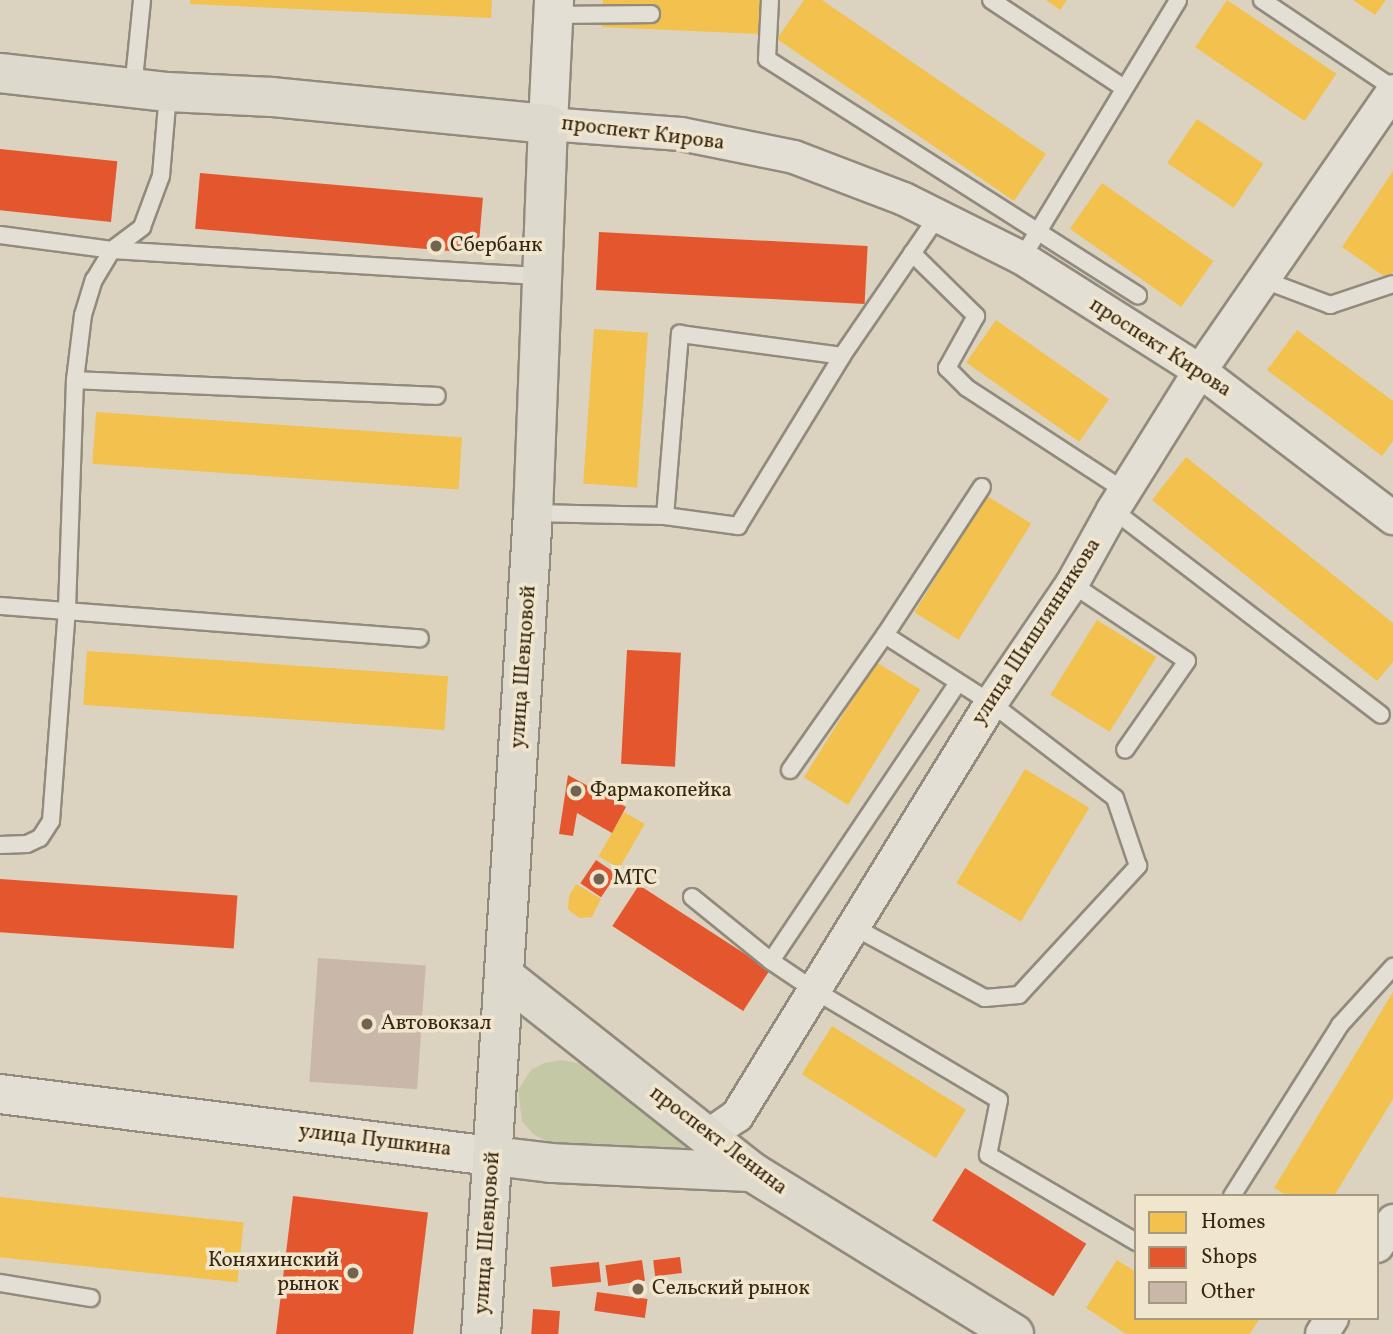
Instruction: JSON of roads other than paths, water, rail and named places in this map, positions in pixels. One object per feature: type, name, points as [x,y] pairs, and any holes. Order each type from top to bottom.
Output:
[{"type":"main road","name":"проспект Кирова","points":[[0,73],[150,91],[272,97],[548,124]]},
{"type":"main road","name":"улица Шевцовой","points":[[481,1334],[533,513],[548,124]]},
{"type":"main road","name":"проспект Ленина","points":[[504,976],[751,1171],[1014,1334]]},
{"type":"main road","name":"улица Пушкина","points":[[494,1156],[551,1163],[751,1171]]},
{"type":"street","name":"улица Шевцовой","points":[[548,124],[554,8]]},
{"type":"street","name":"улица Шишлянникова","points":[[708,1136],[737,1116],[990,703],[1072,584],[1119,501],[1200,371],[1393,90]]},
{"type":"street","name":"проспект Кирова","points":[[548,124],[681,134],[794,157],[904,199],[1022,258],[1200,371],[1393,518]]},
{"type":"street","name":"улица Пушкина","points":[[0,1094],[494,1156]]},
{"type":"street","points":[[1379,1243],[1393,1221]]},
{"type":"lane","points":[[0,845],[27,844],[40,838],[51,821],[67,609],[75,380],[83,315],[94,280],[112,250],[142,227],[161,176],[142,0]]},
{"type":"lane","points":[[770,0],[768,59],[1040,230],[1138,295]]},
{"type":"lane","points":[[991,0],[1124,88]]},
{"type":"lane","points":[[1022,258],[1178,0]]},
{"type":"lane","points":[[1262,0],[1393,90]]},
{"type":"lane","points":[[554,8],[651,14]]},
{"type":"lane","points":[[533,513],[666,516],[738,526],[842,356],[938,216]]},
{"type":"lane","points":[[0,235],[112,250],[541,275]]},
{"type":"lane","points":[[912,253],[976,316],[947,368],[967,388],[1119,501],[1381,715]]},
{"type":"lane","points":[[1264,280],[1330,305],[1393,284]]},
{"type":"lane","points":[[666,516],[680,334],[842,356]]},
{"type":"lane","points":[[75,380],[437,396]]},
{"type":"lane","points":[[790,770],[885,635],[982,487]]},
{"type":"lane","points":[[1072,584],[1188,661],[1125,750]]},
{"type":"lane","points":[[0,606],[420,638]]},
{"type":"lane","points":[[854,927],[985,998],[1020,995],[1138,866],[1115,798],[990,703],[885,635]]},
{"type":"lane","points":[[771,961],[958,683]]},
{"type":"lane","points":[[692,897],[771,961],[814,990],[999,1100],[988,1155],[1134,1241]]},
{"type":"lane","points":[[1233,1194],[1340,1025],[1393,967]]},
{"type":"lane","points":[[0,1283],[91,1298]]},
{"type":"place","name":"Сбербанк","points":[[436,246]]},
{"type":"place","name":"Фармакопейка","points":[[576,791]]},
{"type":"place","name":"МТС","points":[[599,879]]},
{"type":"place","name":"Автовокзал","points":[[367,1024]]},
{"type":"place","name":"Коняхинский рынок","points":[[353,1273]]},
{"type":"place","name":"Сельский рынок","points":[[638,1289]]}]
